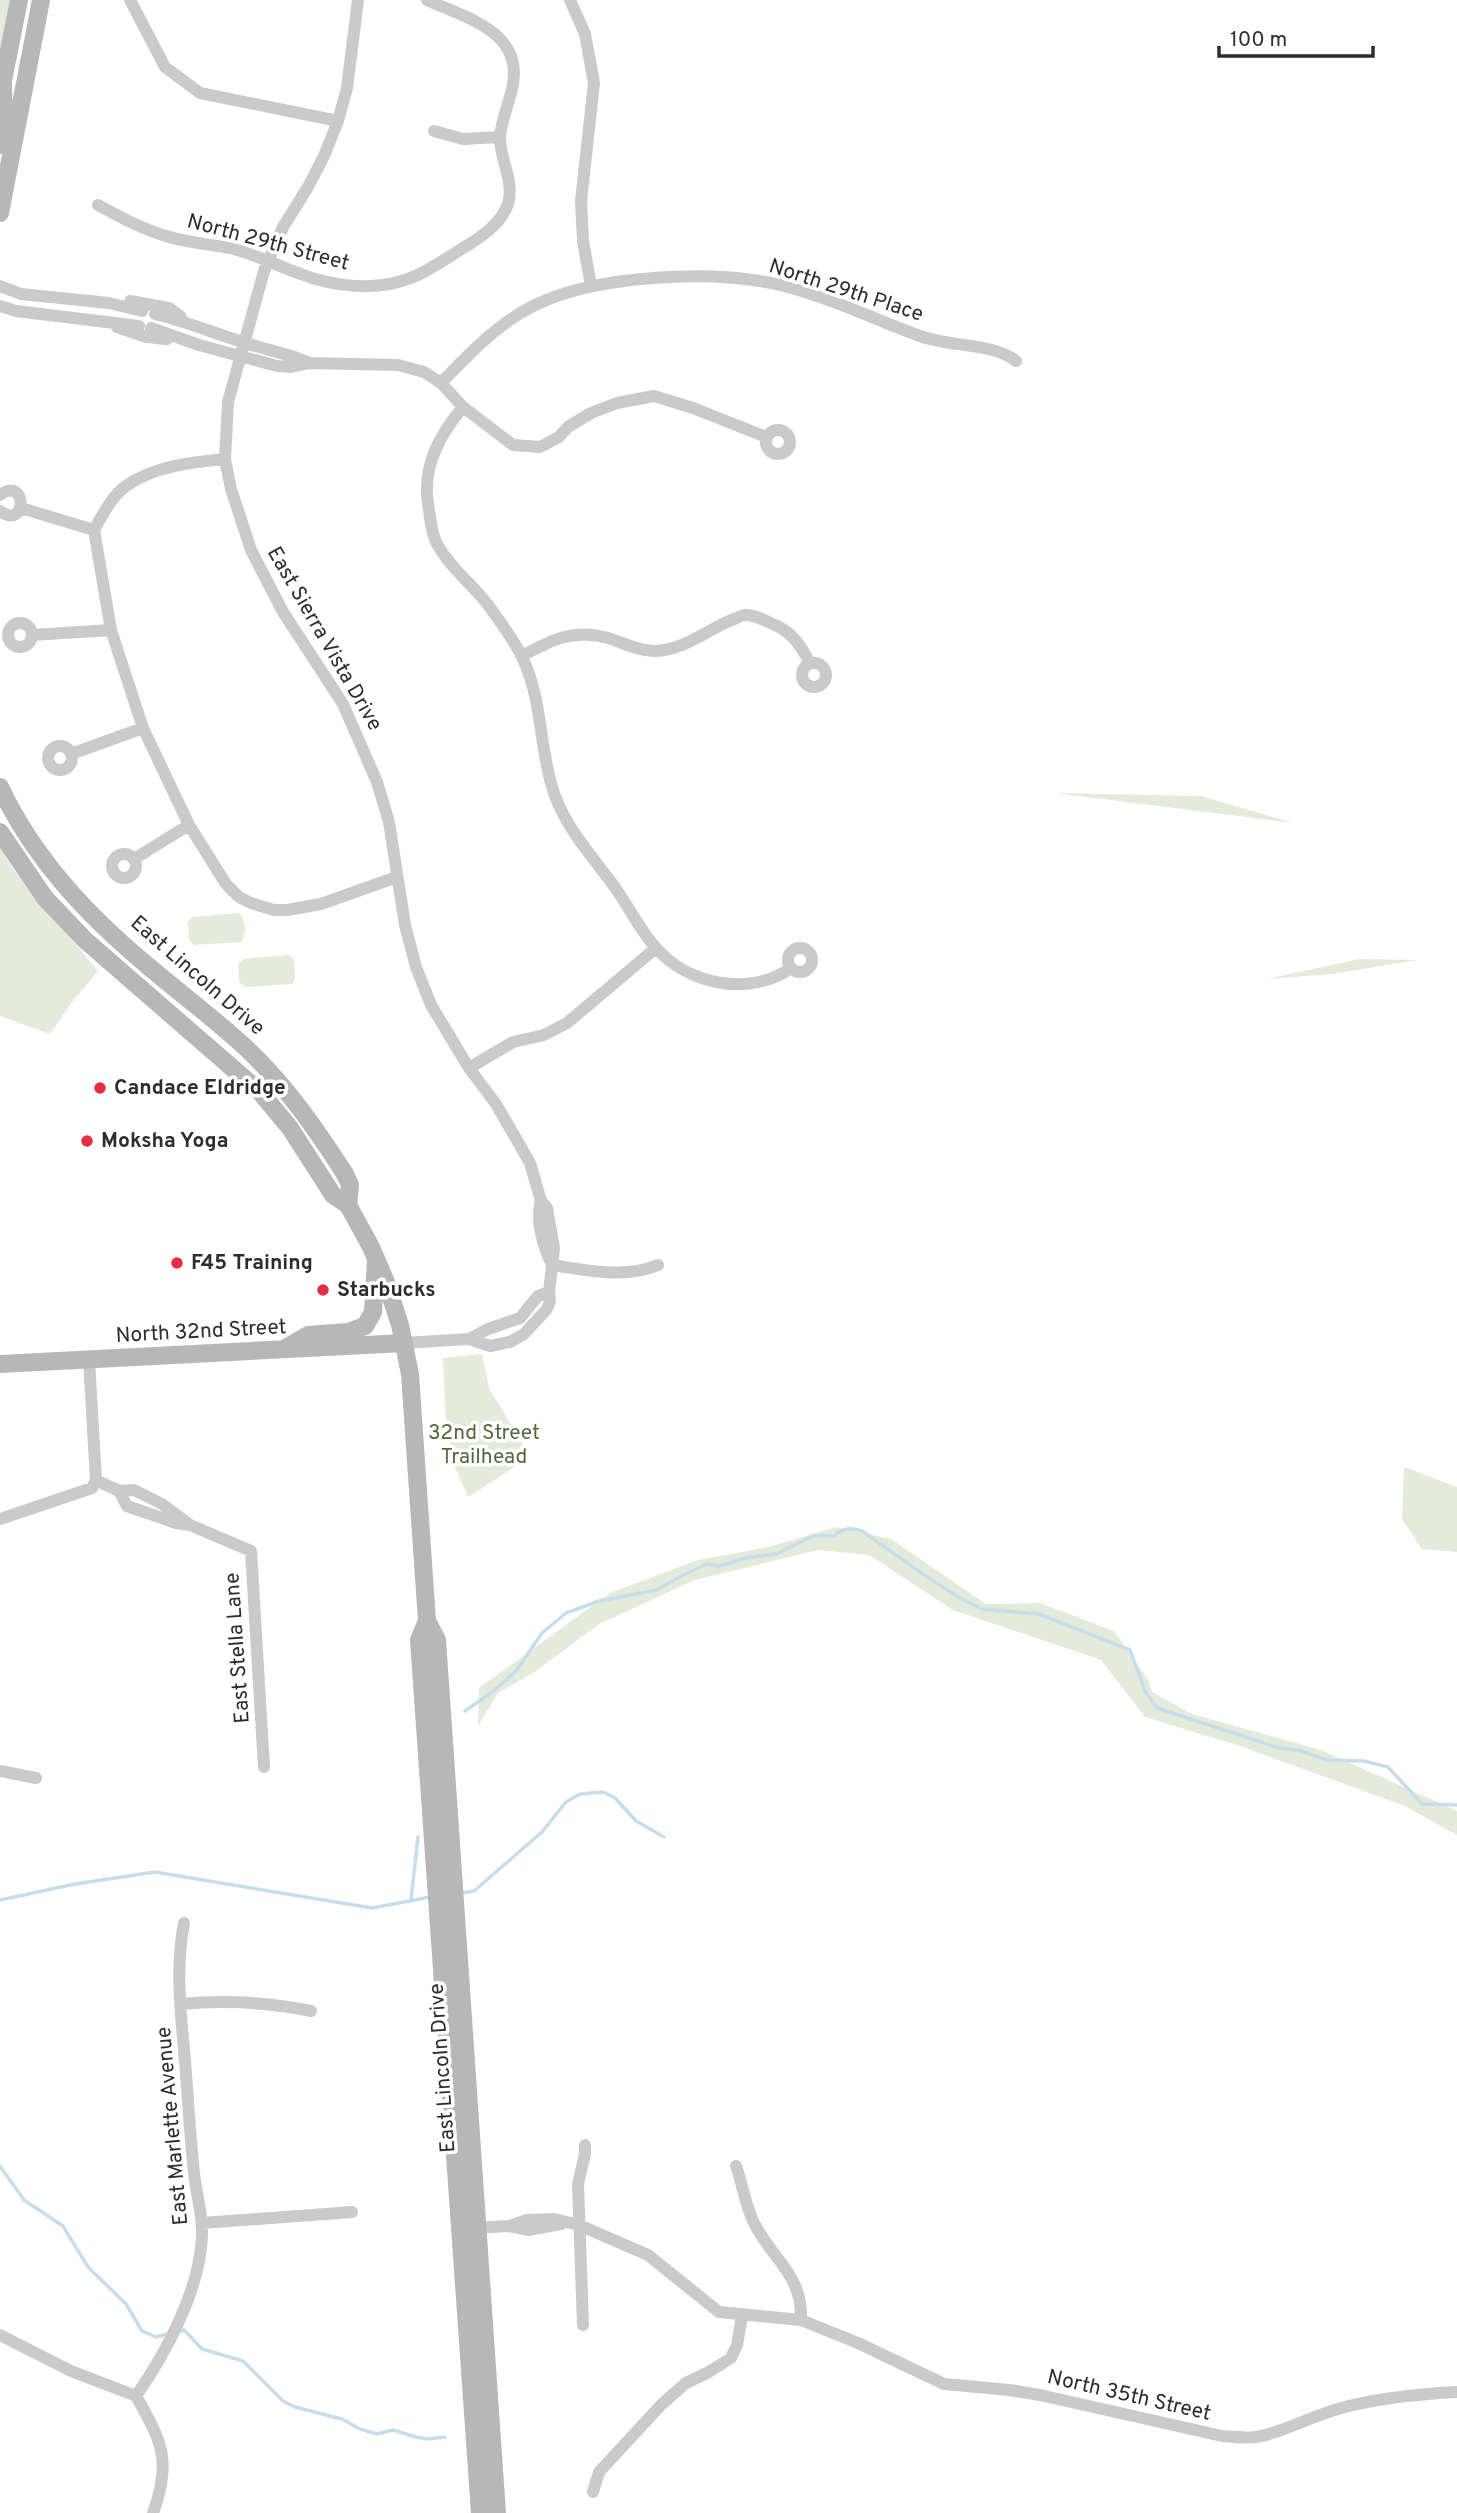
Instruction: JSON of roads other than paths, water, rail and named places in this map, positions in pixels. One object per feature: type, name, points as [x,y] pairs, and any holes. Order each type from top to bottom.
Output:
[{"type":"main road","points":[[0,145],[4,124],[1,88],[19,0]]},
{"type":"main road","points":[[0,213],[41,0]]},
{"type":"main road","name":"East Lincoln Drive","points":[[0,787],[25,835],[80,903],[119,941],[245,1047],[275,1076],[345,1174],[351,1185],[348,1205]]},
{"type":"main road","name":"East Lincoln Drive","points":[[0,832],[45,898],[85,940],[260,1092],[290,1128],[332,1195],[348,1205],[376,1257],[390,1292],[404,1343],[414,1414],[427,1621],[419,1640],[444,1874],[468,2229],[480,2513]]},
{"type":"main road","points":[[281,1351],[308,1335],[348,1332],[365,1326],[373,1312],[376,1257]]},
{"type":"main road","name":"North 32nd Street","points":[[0,1364],[404,1343]]},
{"type":"main road","name":"East Lincoln Drive","points":[[468,2229],[497,2513]]},
{"type":"street","points":[[130,0],[165,67],[201,93],[338,121]]},
{"type":"street","name":"East Sierra Vista Drive","points":[[358,0],[346,88],[338,121],[319,166],[283,227],[268,260],[243,343],[228,402],[225,459],[231,489],[251,550],[283,612],[343,704],[377,782],[388,822],[405,925],[416,967],[431,1004],[469,1068],[496,1104],[530,1163],[541,1201],[539,1211],[545,1249],[552,1265],[548,1292],[550,1301],[536,1322]]},
{"type":"street","points":[[427,0],[486,28],[510,49],[514,61],[513,86],[500,137],[463,139],[434,131]]},
{"type":"street","points":[[570,0],[585,34],[594,83],[582,201],[583,242],[591,286]]},
{"type":"street","name":"North 29th Street","points":[[98,205],[167,237],[234,249],[332,284],[385,285],[412,278],[476,240],[498,222],[508,204],[509,186],[500,137]]},
{"type":"street","name":"North 29th Place","points":[[441,383],[500,327],[535,305],[591,286],[697,276],[780,285],[941,343],[988,349],[1007,354],[1016,361]]},
{"type":"street","points":[[0,286],[21,294],[109,303],[148,312],[190,323],[243,343],[293,355],[310,363]]},
{"type":"street","points":[[109,303],[127,300],[169,308],[190,323]]},
{"type":"street","points":[[0,306],[16,311],[145,327],[239,357],[291,368],[310,363],[398,365],[424,373],[441,383],[463,407],[513,446],[540,447],[559,437],[568,427],[591,412],[617,403],[654,396],[693,408],[766,437]]},
{"type":"street","points":[[107,322],[146,337],[185,339]]},
{"type":"street","points":[[463,407],[447,426],[426,477],[432,529],[436,543],[486,603],[522,656],[536,692],[551,783],[563,816],[625,900],[656,948],[678,966],[712,981],[739,985],[757,983],[791,968]]},
{"type":"street","points":[[225,459],[179,465],[143,476],[117,495],[94,530],[111,630],[144,728],[189,825],[226,884],[239,897],[263,908],[304,909],[397,877]]},
{"type":"street","points":[[0,495],[9,491],[16,493],[21,500],[21,508],[13,515],[0,511]]},
{"type":"street","points":[[21,508],[94,530]]},
{"type":"street","points":[[522,656],[564,635],[606,638],[634,648],[654,651],[671,648],[687,645],[699,636],[744,615],[764,619],[787,631],[802,647],[810,663]]},
{"type":"street","points":[[33,635],[111,630]]},
{"type":"street","points":[[71,754],[144,728]]},
{"type":"street","points":[[134,859],[189,825]]},
{"type":"street","points":[[469,1068],[513,1042],[544,1035],[567,1023],[656,948]]},
{"type":"street","points":[[552,1265],[611,1272],[640,1271],[658,1265]]},
{"type":"street","points":[[469,1339],[488,1328],[520,1318],[538,1296],[548,1292]]},
{"type":"street","points":[[404,1343],[469,1339],[490,1346],[510,1342],[524,1334],[536,1322],[526,1312]]},
{"type":"street","points":[[0,1519],[92,1488],[96,1480],[89,1360]]},
{"type":"street","name":"East Stella Lane","points":[[96,1480],[119,1491],[127,1506],[176,1523],[190,1525],[251,1552],[264,1766]]},
{"type":"street","points":[[0,1771],[36,1777]]},
{"type":"street","name":"East Marlette Avenue","points":[[135,2396],[159,2362],[199,2261],[202,2223],[194,2175],[181,2004],[179,1958],[184,1923]]},
{"type":"street","points":[[181,2004],[247,2002],[280,2004],[311,2011]]},
{"type":"street","points":[[583,2325],[578,2184],[585,2145]]},
{"type":"street","points":[[736,2166],[742,2182],[745,2204],[756,2227],[795,2284],[802,2301],[801,2320]]},
{"type":"street","points":[[202,2223],[352,2212]]},
{"type":"street","name":"North 35th Street","points":[[468,2229],[509,2227],[527,2230],[554,2227],[565,2222],[579,2225],[648,2255],[710,2308],[719,2312],[801,2320],[944,2384],[1040,2395],[1222,2436],[1263,2436],[1343,2407],[1457,2392]]},
{"type":"street","points":[[593,2492],[599,2472],[662,2404],[686,2383],[731,2358],[737,2345],[742,2316]]},
{"type":"street","points":[[0,2335],[71,2371],[135,2396],[161,2447],[164,2471],[162,2489],[153,2513]]},
{"type":"waterway","points":[[465,1711],[516,1671],[542,1633],[566,1613],[599,1601],[657,1590],[707,1564],[719,1566],[746,1558],[776,1554],[813,1536],[834,1536],[844,1530],[854,1529],[862,1531],[958,1597],[982,1609],[1039,1614],[1130,1650],[1145,1691],[1157,1708],[1279,1748],[1298,1750],[1327,1760],[1364,1761],[1388,1767],[1422,1804],[1457,1805]]},
{"type":"waterway","points":[[462,1893],[474,1891],[542,1832],[566,1802],[580,1794],[603,1792],[615,1798],[636,1821],[664,1837]]},
{"type":"waterway","points":[[411,1900],[418,1837]]},
{"type":"waterway","points":[[0,1900],[75,1884],[155,1872],[372,1908],[430,1897]]},
{"type":"waterway","points":[[0,2166],[24,2200],[63,2226],[88,2267],[126,2304],[142,2331],[156,2337],[167,2334]]},
{"type":"waterway","points":[[178,2332],[184,2330],[202,2349],[243,2361],[283,2401],[295,2407],[342,2419],[360,2429],[377,2434],[393,2430],[429,2439],[445,2437]]},
{"type":"place","name":"Candace Eldridge","points":[[100,1088]]},
{"type":"place","name":"Moksha Yoga","points":[[87,1141]]},
{"type":"place","name":"F45 Training","points":[[177,1263]]},
{"type":"place","name":"Starbucks","points":[[323,1290]]},
{"type":"park label","name":"32nd Street Trailhead","points":[[484,1445]]}]
